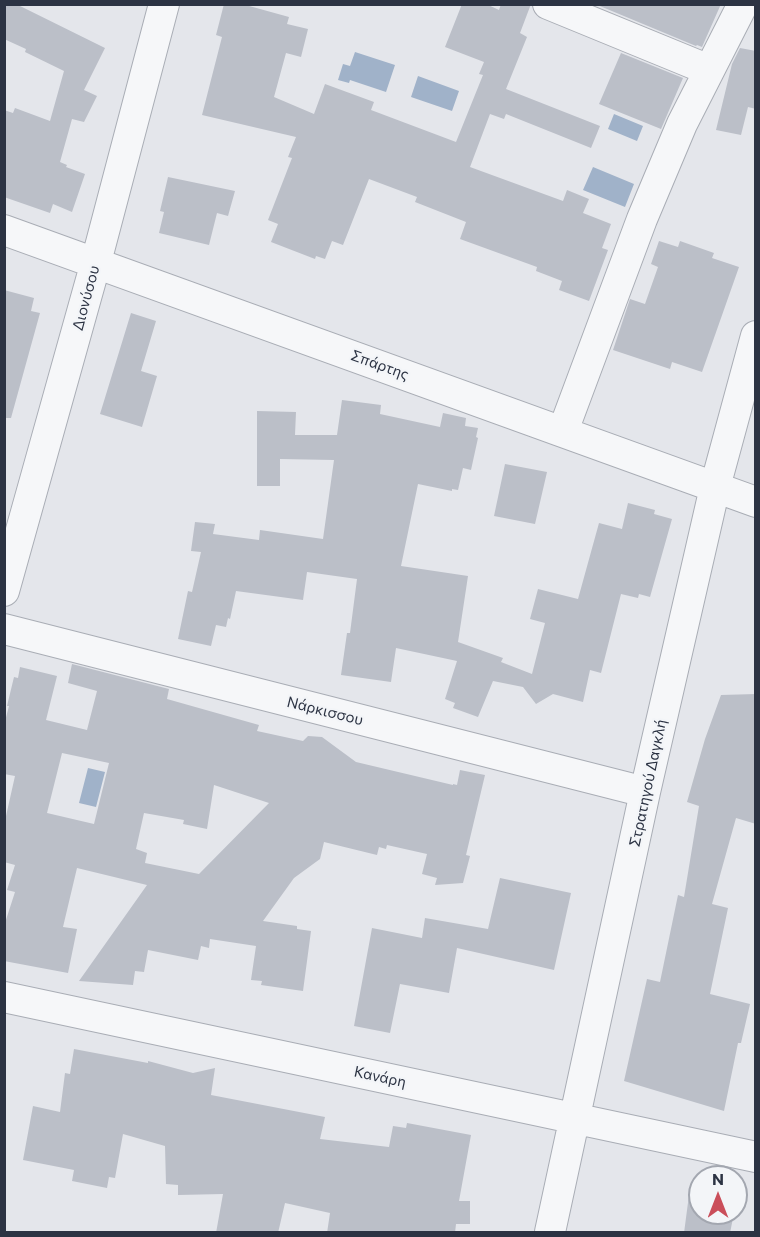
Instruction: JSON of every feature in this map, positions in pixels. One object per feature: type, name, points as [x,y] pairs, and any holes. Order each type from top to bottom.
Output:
[{"type":"street","name":"Διονύσου","points":[[4,591],[96,262],[164,4]]},
{"type":"street","points":[[548,4],[709,70]]},
{"type":"street","points":[[563,431],[642,219],[682,124],[743,4]]},
{"type":"street","name":"Σπάρτης","points":[[4,230],[756,502]]},
{"type":"street","name":"Στρατηγού Δαγκλή","points":[[550,1233],[645,792],[715,487],[756,336]]},
{"type":"street","name":"Νάρκισσου","points":[[4,629],[645,792]]},
{"type":"street","name":"Κανάρη","points":[[4,997],[756,1157]]},
{"type":"water","points":[[355,52],[395,65],[386,92],[350,80],[349,83],[338,80],[343,64],[350,66]]},
{"type":"water","points":[[418,76],[459,91],[452,111],[411,97]]},
{"type":"water","points":[[614,114],[643,126],[637,141],[608,129]]},
{"type":"water","points":[[593,167],[634,184],[625,207],[583,190]]},
{"type":"water","points":[[88,768],[105,772],[96,807],[79,803]]},
{"type":"building","points":[[4,4],[16,4],[105,48],[84,90],[97,96],[84,122],[72,119],[60,162],[67,165],[66,167],[85,174],[72,212],[53,204],[50,213],[4,197],[4,110],[13,113],[15,108],[50,121],[64,71],[4,39]]},
{"type":"building","points":[[224,4],[242,4],[289,17],[287,24],[308,29],[301,57],[286,53],[274,97],[314,114],[325,84],[374,102],[371,110],[456,142],[483,75],[479,74],[484,62],[445,47],[462,4],[486,4],[499,10],[501,4],[531,4],[520,33],[527,37],[506,89],[600,126],[591,148],[506,114],[504,119],[490,114],[470,167],[563,201],[567,190],[589,199],[583,213],[611,224],[602,248],[608,250],[589,301],[559,290],[562,281],[536,271],[537,267],[460,239],[466,222],[415,202],[417,197],[369,179],[343,245],[332,241],[325,259],[316,256],[315,259],[271,242],[278,224],[268,220],[292,158],[288,157],[296,137],[202,115],[222,37],[216,35]]},
{"type":"building","points":[[595,4],[721,4],[702,47]]},
{"type":"building","points":[[740,48],[756,51],[756,109],[748,107],[741,135],[716,130],[732,64]]},
{"type":"building","points":[[621,53],[683,78],[661,129],[599,104]]},
{"type":"building","points":[[168,177],[235,191],[228,216],[217,213],[209,245],[159,233],[164,212],[160,211]]},
{"type":"building","points":[[659,241],[678,247],[680,241],[714,253],[712,258],[739,267],[702,372],[672,362],[670,369],[613,350],[630,299],[645,304],[658,267],[651,264]]},
{"type":"building","points":[[4,290],[34,298],[31,311],[40,313],[11,418],[4,418]]},
{"type":"building","points":[[131,313],[156,321],[141,371],[157,376],[142,427],[100,414]]},
{"type":"building","points":[[342,400],[381,405],[380,414],[440,427],[443,413],[466,418],[465,426],[478,428],[471,470],[463,468],[458,490],[452,489],[452,491],[418,484],[401,566],[468,576],[458,642],[503,658],[501,662],[532,674],[545,623],[530,619],[538,589],[578,599],[599,523],[622,529],[628,503],[655,510],[654,514],[672,519],[650,597],[639,594],[638,598],[621,594],[601,673],[590,670],[583,702],[553,694],[536,704],[523,687],[493,681],[478,717],[453,708],[455,703],[445,699],[457,661],[396,648],[391,682],[341,675],[347,633],[350,633],[357,579],[307,572],[303,600],[236,591],[230,619],[228,618],[226,627],[216,625],[211,646],[178,639],[188,591],[192,592],[201,552],[191,551],[195,522],[215,524],[213,534],[259,540],[260,530],[323,539],[334,460],[280,459],[280,486],[257,486],[257,411],[296,412],[295,435],[337,435]]},
{"type":"building","points":[[505,464],[547,472],[535,524],[494,516]]},
{"type":"building","points":[[72,664],[169,689],[167,699],[259,725],[257,731],[303,741],[308,736],[322,737],[356,762],[453,785],[457,785],[460,770],[485,775],[466,855],[470,856],[463,883],[435,885],[437,878],[422,874],[427,854],[387,845],[386,849],[379,847],[377,855],[324,842],[320,859],[294,878],[263,921],[297,926],[297,929],[311,931],[303,991],[261,985],[262,981],[251,980],[256,946],[210,939],[209,948],[201,946],[198,960],[148,950],[144,972],[135,971],[133,985],[79,981],[147,885],[77,868],[63,927],[77,929],[68,973],[4,961],[4,926],[15,892],[7,890],[15,865],[4,862],[4,825],[15,776],[4,774],[4,725],[9,706],[7,706],[14,677],[18,678],[20,667],[57,676],[46,720],[87,730],[97,691],[68,683]],"holes":[[[62,753],[109,763],[94,824],[47,813]],[[214,785],[269,803],[199,874],[145,863],[147,853],[136,849],[144,813],[184,820],[183,824],[207,829]]]},
{"type":"building","points":[[756,694],[756,824],[736,818],[712,904],[728,908],[710,994],[750,1004],[741,1043],[738,1043],[724,1111],[624,1081],[647,979],[660,982],[678,895],[684,897],[699,806],[687,802],[705,739],[721,695]]},
{"type":"building","points":[[500,878],[571,893],[554,970],[457,948],[449,993],[400,984],[390,1033],[354,1026],[372,928],[422,938],[425,918],[488,929]]},
{"type":"building","points":[[74,1049],[148,1063],[148,1061],[193,1073],[215,1068],[211,1095],[325,1117],[320,1139],[389,1147],[393,1126],[406,1128],[407,1123],[471,1135],[459,1201],[470,1201],[470,1224],[456,1224],[455,1233],[327,1233],[330,1213],[285,1203],[278,1233],[216,1233],[223,1194],[178,1195],[178,1185],[166,1184],[165,1146],[123,1134],[115,1178],[109,1177],[107,1188],[72,1181],[74,1170],[23,1160],[33,1106],[60,1112],[65,1073],[70,1074]]},
{"type":"building","points":[[688,1203],[688,1225],[732,1225],[730,1233],[684,1233]]}]
